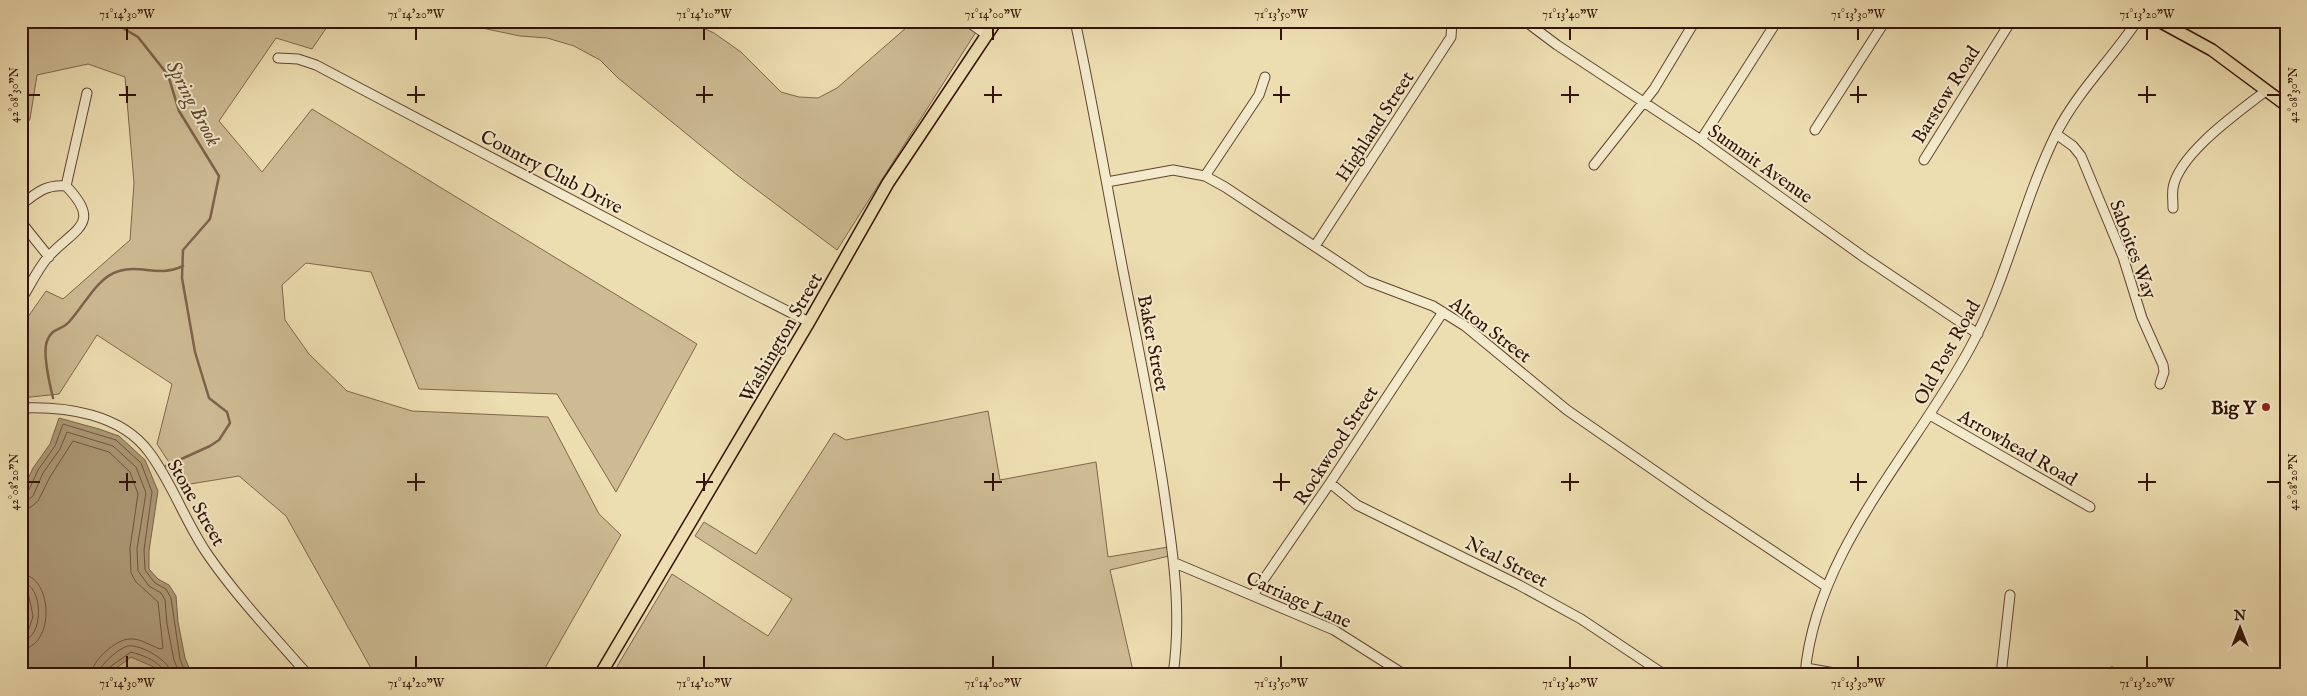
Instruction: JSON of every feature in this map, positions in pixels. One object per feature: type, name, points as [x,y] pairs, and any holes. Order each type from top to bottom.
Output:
[{"type":"main road","name":"Washington Street","points":[[600,675],[810,322],[888,183],[996,21]]},
{"type":"main road","points":[[2159,21],[2212,50],[2286,105]]},
{"type":"street","points":[[967,21],[987,36]]},
{"type":"street","name":"Baker Street","points":[[1075,21],[1160,457],[1175,563],[1178,628],[1174,675]]},
{"type":"street","name":"Highland Street","points":[[1315,246],[1451,37],[1453,30],[1452,21]]},
{"type":"street","name":"Summit Avenue","points":[[1525,21],[1700,140],[1866,258],[1978,334]]},
{"type":"street","points":[[1594,165],[1654,89],[1695,21]]},
{"type":"street","points":[[1700,140],[1777,21]]},
{"type":"street","points":[[1815,130],[1885,21]]},
{"type":"street","name":"Barstow Road","points":[[1924,160],[2011,21]]},
{"type":"street","name":"Old Post Road","points":[[1806,672],[1814,624],[1827,586],[1866,514],[1930,415],[1978,334],[2036,181],[2056,134],[2078,97],[2137,21]]},
{"type":"street","name":"Country Club Drive","points":[[278,58],[298,59],[316,65],[646,239],[810,322]]},
{"type":"street","points":[[1205,176],[1260,95],[1265,76]]},
{"type":"street","points":[[2173,208],[2173,187],[2184,165],[2210,136],[2267,90]]},
{"type":"street","points":[[66,186],[87,93]]},
{"type":"street","name":"Saboites Way","points":[[2056,134],[2073,146],[2081,156],[2123,257],[2142,318],[2163,365],[2164,372],[2160,384]]},
{"type":"street","name":"Alton Street","points":[[1107,182],[1174,170],[1205,176],[1367,281],[1443,312],[1465,326],[1567,410],[1704,505],[1827,586]]},
{"type":"street","points":[[21,206],[39,190],[54,185],[66,186],[80,201],[84,210],[80,227],[49,257],[21,300]]},
{"type":"street","points":[[21,222],[49,257]]},
{"type":"street","name":"Rockwood Street","points":[[1253,595],[1443,312]]},
{"type":"street","name":"Stone Street","points":[[21,408],[59,409],[89,415],[113,423],[138,440],[153,458],[193,533],[213,562],[308,675]]},
{"type":"street","name":"Arrowhead Road","points":[[1930,415],[2090,507]]},
{"type":"street","name":"Neal Street","points":[[1330,483],[1357,505],[1519,585],[1581,618],[1665,675]]},
{"type":"street","name":"Carriage Lane","points":[[1175,563],[1347,636],[1405,675]]},
{"type":"street","points":[[2001,675],[2010,596]]},
{"type":"street","points":[[1806,672],[1846,675]]},
{"type":"street","points":[[2100,675],[2112,672]]},
{"type":"shaded area","points":[[21,21],[331,21],[312,49],[276,38],[219,121],[262,172],[312,109],[697,344],[616,492],[557,394],[419,389],[371,272],[306,263],[282,285],[285,320],[309,354],[347,391],[412,411],[548,417],[599,514],[621,535],[541,675],[379,675],[372,670],[286,516],[239,476],[184,485],[157,444],[172,384],[97,335],[59,394],[21,398],[21,327],[46,291],[63,299],[130,240],[134,183],[125,77],[88,64],[37,75],[30,119],[21,135]]},
{"type":"shaded area","points":[[424,21],[688,21],[714,33],[741,52],[781,92],[799,97],[818,98],[837,88],[914,21],[983,21],[837,250],[737,175],[618,78],[600,60],[574,46],[547,38],[520,36],[482,28],[433,25]]},
{"type":"shaded area","points":[[988,411],[1000,480],[1096,462],[1108,557],[1168,547],[1169,556],[1110,570],[1134,675],[612,675],[672,574],[768,636],[792,599],[695,536],[704,522],[756,554],[834,433],[846,440]]},
{"type":"shaded area","points":[[151,637],[184,675],[105,675]]},
{"type":"water","points":[[59,418],[119,436],[145,460],[158,491],[149,551],[149,569],[158,579],[169,585],[176,596],[178,622],[185,658],[192,675],[162,675],[156,668],[131,657],[107,675],[21,675],[21,637],[28,616],[21,587],[21,494],[33,468],[50,444]]},
{"type":"waterway","name":"Spring Brook","points":[[111,21],[138,37],[168,75],[179,111],[219,176],[210,219],[183,250],[182,278],[195,352],[209,398],[227,412],[230,423],[219,440],[166,466]]},
{"type":"waterway","name":"Spring Brook","points":[[53,398],[45,354],[47,341],[51,333],[69,322],[97,286],[111,274],[127,269],[165,271],[183,266]]},
{"type":"place","name":"Big Y","points":[[2266,407]]}]
